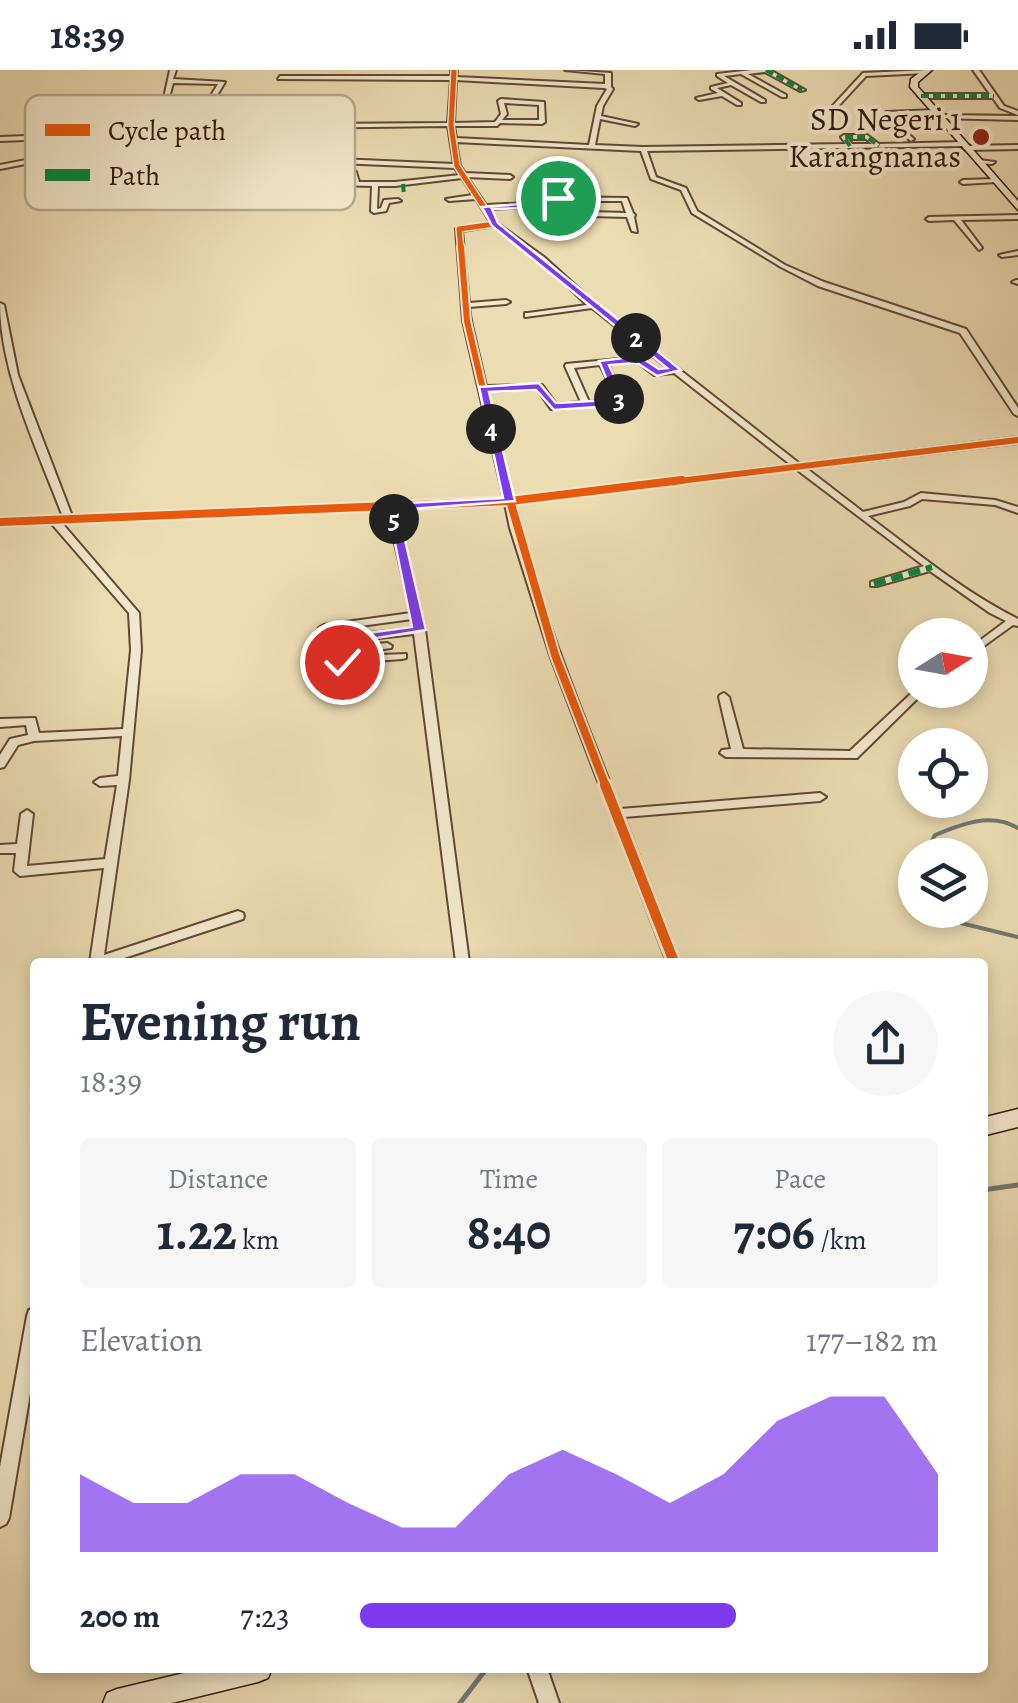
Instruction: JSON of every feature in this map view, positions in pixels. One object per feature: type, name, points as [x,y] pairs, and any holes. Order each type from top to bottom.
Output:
[{"type":"street","points":[[167,95],[173,70]]},
{"type":"street","points":[[276,89],[284,70]]},
{"type":"street","points":[[325,91],[333,70]]},
{"type":"street","points":[[349,90],[359,70]]},
{"type":"street","points":[[380,78],[382,70]]},
{"type":"street","points":[[563,83],[568,70],[608,73],[591,148]]},
{"type":"street","points":[[764,101],[718,75],[763,70],[802,90]]},
{"type":"street","points":[[927,70],[913,83],[1018,208]]},
{"type":"street","points":[[829,113],[865,74],[927,70]]},
{"type":"street","points":[[976,70],[994,96],[1018,118]]},
{"type":"street","points":[[741,72],[784,96]]},
{"type":"street","points":[[280,78],[305,74],[330,78],[454,74],[608,86]]},
{"type":"street","points":[[298,90],[305,74]]},
{"type":"street","points":[[454,74],[451,125],[457,166],[495,224],[542,258],[593,306],[932,567],[1014,623],[988,641]]},
{"type":"street","points":[[170,81],[222,82],[214,95]]},
{"type":"street","points":[[732,83],[713,87],[739,104]]},
{"type":"street","points":[[712,106],[699,98],[724,94]]},
{"type":"street","points":[[922,96],[994,96]]},
{"type":"street","points":[[355,126],[451,125],[541,112],[540,102],[504,100],[503,115]]},
{"type":"street","points":[[936,113],[1007,110]]},
{"type":"street","points":[[911,138],[892,123],[888,112],[1018,118]]},
{"type":"street","points":[[600,118],[635,124]]},
{"type":"street","points":[[992,125],[1018,118]]},
{"type":"street","points":[[0,140],[25,139]]},
{"type":"street","points":[[453,140],[642,150],[1018,146]]},
{"type":"street","points":[[847,146],[858,167]]},
{"type":"street","points":[[642,150],[652,178],[684,189],[694,212],[748,247],[821,284],[963,331],[1018,414]]},
{"type":"street","points":[[355,162],[457,166]]},
{"type":"street","points":[[979,162],[992,162]]},
{"type":"street","points":[[0,167],[25,163]]},
{"type":"street","points":[[384,170],[376,211],[384,210],[386,201],[401,198],[403,184]]},
{"type":"street","points":[[355,173],[356,184],[379,185],[463,175],[510,177]]},
{"type":"street","points":[[963,182],[996,182]]},
{"type":"street","points":[[600,186],[601,199]]},
{"type":"street","points":[[449,200],[479,197]]},
{"type":"street","points":[[549,225],[554,199],[628,200],[635,231]]},
{"type":"street","points":[[486,207],[632,215]]},
{"type":"street","points":[[956,218],[979,248]]},
{"type":"street","points":[[929,219],[1018,218]]},
{"type":"street","points":[[495,224],[458,231],[465,305],[510,501],[555,655],[673,958]]},
{"type":"street","points":[[1002,255],[1018,253]]},
{"type":"street","points":[[465,305],[506,302]]},
{"type":"street","points":[[0,305],[5,358],[68,518]]},
{"type":"street","points":[[528,315],[593,306]]},
{"type":"street","points":[[586,404],[568,367],[639,360],[657,372],[676,370]]},
{"type":"street","points":[[483,389],[536,386],[552,406],[620,398],[603,363]]},
{"type":"street","points":[[0,522],[510,501],[1018,440]]},
{"type":"street","points":[[979,444],[988,454]]},
{"type":"street","points":[[864,514],[907,504],[921,496],[939,502],[993,502],[1018,510]]},
{"type":"street","points":[[391,507],[420,630],[462,958]]},
{"type":"street","points":[[53,519],[134,613],[136,650],[97,958]]},
{"type":"street","points":[[874,584],[932,567]]},
{"type":"street","points":[[324,628],[417,616]]},
{"type":"street","points":[[402,656],[315,662],[328,642],[336,639],[420,630]]},
{"type":"street","points":[[349,662],[352,650],[387,646]]},
{"type":"street","points":[[724,697],[732,753],[859,753],[899,708]]},
{"type":"street","points":[[0,723],[31,722],[34,738]]},
{"type":"street","points":[[0,764],[16,740],[127,732]]},
{"type":"street","points":[[100,782],[122,780]]},
{"type":"street","points":[[619,813],[820,797]]},
{"type":"street","points":[[27,814],[20,871],[108,863]]},
{"type":"street","points":[[0,849],[20,848]]},
{"type":"street","points":[[109,958],[238,916]]},
{"type":"street","points":[[988,1126],[1018,1118]]},
{"type":"street","points":[[0,1518],[30,1345]]},
{"type":"street","points":[[117,1703],[238,1673]]},
{"type":"street","points":[[540,1673],[550,1703]]},
{"type":"waterway","points":[[934,838],[987,820],[1018,828]]},
{"type":"waterway","points":[[981,928],[1018,937]]},
{"type":"waterway","points":[[988,1189],[1018,1185]]},
{"type":"waterway","points":[[460,1703],[483,1673]]},
{"type":"marked path","points":[[766,70],[802,90]]},
{"type":"marked path","points":[[921,96],[994,96]]},
{"type":"marked path","points":[[850,146],[844,137],[867,137],[879,146]]},
{"type":"marked path","points":[[403,184],[404,196]]},
{"type":"marked path","points":[[874,584],[932,567]]},
{"type":"cycle path","points":[[454,70],[451,125],[457,166],[495,224],[459,229],[467,321],[515,528],[555,655],[672,958]]},
{"type":"cycle path","points":[[0,522],[510,501],[1018,440]]},
{"type":"place","name":"SD Negeri 1 Karangnanas","points":[[981,137]]},
{"type":"route","points":[[342,662],[321,662],[328,642],[420,630],[391,507],[510,501],[483,389],[539,386],[554,406],[612,403],[620,398],[603,363],[639,360],[660,373],[676,370],[593,306],[542,258],[495,224],[486,207],[552,204],[552,199],[558,198]]}]
